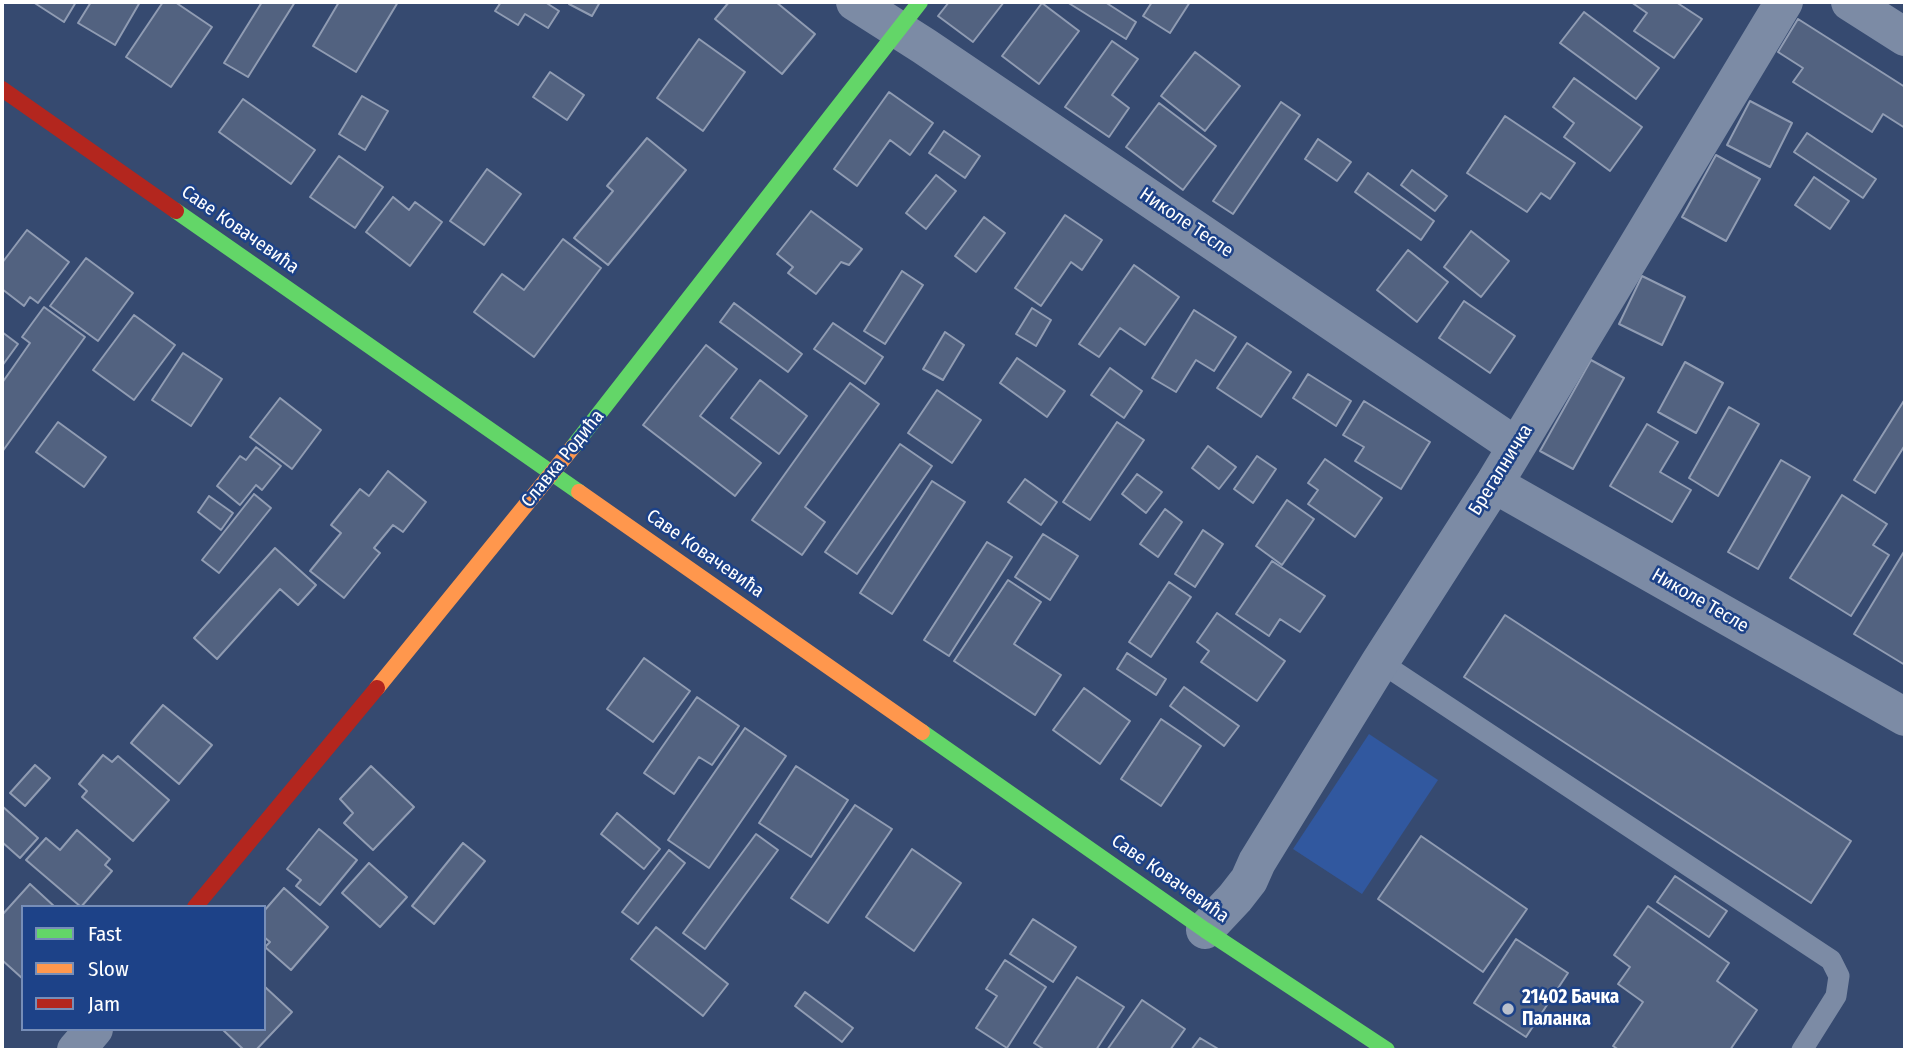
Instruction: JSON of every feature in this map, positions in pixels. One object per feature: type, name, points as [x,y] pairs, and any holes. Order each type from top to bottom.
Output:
[{"type":"street","name":"Николе Тесле","points":[[855,2],[909,15],[1516,446]]},
{"type":"street","name":"Брегалничка","points":[[1205,930],[1236,898],[1248,880],[1380,662],[1494,484],[1784,2]]},
{"type":"street","points":[[1850,2],[1905,37]]},
{"type":"street","name":"Славка Родића","points":[[197,905],[588,430],[909,15]]},
{"type":"street","name":"Саве Ковачевића","points":[[2,89],[1205,930],[1387,1050]]},
{"type":"street","name":"Николе Тесле","points":[[1494,484],[1905,717]]},
{"type":"street","points":[[76,1050],[92,1031]]},
{"type":"lane","points":[[1380,662],[1831,960],[1839,976],[1836,996],[1802,1050]]},
{"type":"shaded area","points":[[1369,734],[1438,780],[1362,894],[1293,849]]},
{"type":"building","points":[[33,2],[76,2],[64,22]]},
{"type":"building","points":[[91,2],[140,2],[115,45],[78,23]]},
{"type":"building","points":[[163,2],[175,2],[212,27],[171,87],[126,57]]},
{"type":"building","points":[[262,2],[295,2],[248,77],[224,63]]},
{"type":"building","points":[[339,2],[398,2],[356,72],[313,46]]},
{"type":"building","points":[[501,2],[545,2],[559,11],[548,28],[525,14],[518,25],[495,11]]},
{"type":"building","points":[[600,2],[592,16],[569,4]]},
{"type":"building","points":[[729,2],[776,2],[815,34],[782,74],[715,19]]},
{"type":"building","points":[[949,2],[1004,2],[973,42],[938,16]]},
{"type":"building","points":[[1067,2],[1105,2],[1136,22],[1126,39]]},
{"type":"building","points":[[1152,2],[1190,2],[1170,33],[1143,16]]},
{"type":"building","points":[[1631,2],[1676,2],[1702,19],[1674,58],[1634,31],[1647,13]]},
{"type":"building","points":[[1042,3],[1079,31],[1039,84],[1002,56]]},
{"type":"building","points":[[1584,12],[1659,68],[1636,99],[1560,43]]},
{"type":"building","points":[[1798,19],[1905,87],[1905,128],[1883,114],[1872,132],[1793,82],[1803,68],[1778,52]]},
{"type":"building","points":[[699,39],[745,72],[703,131],[657,98]]},
{"type":"building","points":[[1112,41],[1138,59],[1112,95],[1129,108],[1109,137],[1065,107]]},
{"type":"building","points":[[1195,52],[1240,86],[1205,131],[1161,96]]},
{"type":"building","points":[[550,72],[584,95],[567,120],[533,97]]},
{"type":"building","points":[[1574,78],[1642,127],[1610,171],[1564,137],[1574,123],[1553,107]]},
{"type":"building","points":[[889,92],[933,123],[910,155],[890,140],[857,186],[834,169]]},
{"type":"building","points":[[362,96],[388,111],[365,150],[339,134]]},
{"type":"building","points":[[243,99],[315,150],[291,184],[219,132]]},
{"type":"building","points":[[1750,101],[1792,123],[1770,167],[1727,145]]},
{"type":"building","points":[[1281,102],[1300,115],[1233,214],[1213,201]]},
{"type":"building","points":[[1159,103],[1216,146],[1183,190],[1126,147]]},
{"type":"building","points":[[1505,116],[1575,163],[1550,199],[1541,193],[1527,212],[1467,173]]},
{"type":"building","points":[[944,131],[980,156],[965,178],[929,153]]},
{"type":"building","points":[[1807,133],[1876,179],[1863,198],[1794,152]]},
{"type":"building","points":[[647,138],[686,170],[608,265],[574,238],[613,191],[607,186]]},
{"type":"building","points":[[1318,139],[1351,162],[1337,181],[1305,159]]},
{"type":"building","points":[[1716,155],[1760,179],[1726,241],[1682,217]]},
{"type":"building","points":[[339,156],[383,187],[355,228],[310,197]]},
{"type":"building","points":[[487,169],[521,194],[484,245],[450,221]]},
{"type":"building","points":[[1412,170],[1447,196],[1435,211],[1401,185]]},
{"type":"building","points":[[1368,173],[1434,221],[1421,240],[1355,192]]},
{"type":"building","points":[[936,175],[956,191],[926,229],[906,213]]},
{"type":"building","points":[[1814,177],[1849,201],[1830,229],[1795,205]]},
{"type":"building","points":[[393,197],[409,210],[415,202],[442,222],[410,266],[366,232]]},
{"type":"building","points":[[811,211],[862,249],[849,265],[841,262],[816,294],[788,273],[793,267],[777,254]]},
{"type":"building","points":[[1065,215],[1102,240],[1082,270],[1071,262],[1041,306],[1015,288]]},
{"type":"building","points":[[984,217],[1005,233],[976,272],[955,256]]},
{"type":"building","points":[[27,230],[69,262],[38,303],[30,297],[24,306],[2,289],[2,263]]},
{"type":"building","points":[[1471,231],[1509,261],[1481,297],[1444,267]]},
{"type":"building","points":[[563,239],[601,268],[534,357],[474,312],[502,274],[524,290]]},
{"type":"building","points":[[1408,250],[1448,282],[1417,322],[1377,290]]},
{"type":"building","points":[[86,258],[133,293],[98,341],[50,306]]},
{"type":"building","points":[[1134,265],[1179,297],[1145,345],[1120,328],[1099,357],[1079,344]]},
{"type":"building","points":[[902,271],[923,285],[885,344],[864,331]]},
{"type":"building","points":[[1642,276],[1685,297],[1662,345],[1619,324]]},
{"type":"building","points":[[1464,301],[1515,336],[1490,373],[1439,338]]},
{"type":"building","points":[[734,303],[802,354],[788,372],[720,322]]},
{"type":"building","points":[[44,307],[85,337],[2,452],[2,383],[30,343],[22,337]]},
{"type":"building","points":[[1032,308],[1051,320],[1036,346],[1016,334]]},
{"type":"building","points":[[1194,310],[1236,337],[1214,371],[1196,360],[1176,392],[1152,378]]},
{"type":"building","points":[[134,315],[175,345],[134,400],[93,370]]},
{"type":"building","points":[[833,323],[883,357],[865,384],[814,349]]},
{"type":"building","points":[[2,332],[18,344],[2,366]]},
{"type":"building","points":[[945,332],[964,345],[943,380],[923,369]]},
{"type":"building","points":[[1247,343],[1291,372],[1261,417],[1217,388]]},
{"type":"building","points":[[706,345],[737,369],[700,416],[761,463],[735,496],[643,425]]},
{"type":"building","points":[[183,353],[222,379],[191,426],[152,400]]},
{"type":"building","points":[[1017,358],[1065,391],[1047,417],[1000,383]]},
{"type":"building","points":[[1591,360],[1624,378],[1573,469],[1540,451]]},
{"type":"building","points":[[1685,362],[1723,383],[1696,433],[1658,412]]},
{"type":"building","points":[[1110,368],[1142,391],[1124,418],[1091,395]]},
{"type":"building","points":[[1308,374],[1351,401],[1336,426],[1293,398]]},
{"type":"building","points":[[760,380],[807,416],[779,454],[731,418]]},
{"type":"building","points":[[850,383],[879,404],[805,507],[825,522],[802,555],[752,520]]},
{"type":"building","points":[[937,390],[981,420],[952,463],[908,433]]},
{"type":"building","points":[[280,398],[321,430],[292,469],[250,437]]},
{"type":"building","points":[[1905,399],[1905,445],[1875,493],[1854,480]]},
{"type":"building","points":[[1364,401],[1430,442],[1401,489],[1355,461],[1364,447],[1343,435]]},
{"type":"building","points":[[1729,407],[1759,424],[1718,496],[1689,478]]},
{"type":"building","points":[[58,422],[106,457],[84,487],[36,452]]},
{"type":"building","points":[[1117,422],[1144,440],[1090,520],[1063,502]]},
{"type":"building","points":[[1647,424],[1678,442],[1660,472],[1691,490],[1672,522],[1610,486]]},
{"type":"building","points":[[900,444],[932,466],[857,574],[825,552]]},
{"type":"building","points":[[1208,446],[1236,467],[1219,489],[1192,468]]},
{"type":"building","points":[[256,447],[281,466],[262,490],[256,485],[240,505],[217,486],[240,456],[246,460]]},
{"type":"building","points":[[1257,456],[1276,469],[1253,503],[1234,489]]},
{"type":"building","points":[[1325,459],[1382,498],[1355,537],[1308,504],[1318,490],[1308,483]]},
{"type":"building","points":[[1781,460],[1810,477],[1758,569],[1728,552]]},
{"type":"building","points":[[388,471],[426,502],[403,532],[393,525],[374,548],[380,553],[344,598],[310,571],[341,533],[331,525],[360,489],[369,496]]},
{"type":"building","points":[[1137,474],[1162,492],[1146,513],[1122,494]]},
{"type":"building","points":[[1025,479],[1057,502],[1041,525],[1008,502]]},
{"type":"building","points":[[932,481],[965,502],[892,614],[860,593]]},
{"type":"building","points":[[254,494],[271,508],[219,573],[202,560]]},
{"type":"building","points":[[1842,495],[1887,524],[1873,545],[1889,555],[1851,616],[1790,578]]},
{"type":"building","points":[[209,496],[233,513],[221,530],[198,512]]},
{"type":"building","points":[[1287,500],[1314,519],[1282,565],[1256,546]]},
{"type":"building","points":[[1165,509],[1182,522],[1158,557],[1140,544]]},
{"type":"building","points":[[1203,530],[1223,544],[1195,587],[1175,574]]},
{"type":"building","points":[[1043,534],[1078,556],[1050,600],[1015,577]]},
{"type":"building","points":[[987,542],[1012,557],[949,656],[924,640]]},
{"type":"building","points":[[275,548],[316,585],[298,605],[280,589],[217,659],[194,638]]},
{"type":"building","points":[[1905,550],[1905,665],[1854,634]]},
{"type":"building","points":[[1272,561],[1325,596],[1300,632],[1280,619],[1269,636],[1236,614]]},
{"type":"building","points":[[1008,580],[1041,602],[1014,644],[1061,675],[1035,715],[954,661]]},
{"type":"building","points":[[1169,582],[1191,597],[1151,657],[1129,642]]},
{"type":"building","points":[[1217,613],[1285,661],[1257,701],[1201,662],[1209,651],[1197,642]]},
{"type":"building","points":[[1505,615],[1851,841],[1811,903],[1464,677]]},
{"type":"building","points":[[1127,653],[1166,679],[1156,695],[1117,669]]},
{"type":"building","points":[[644,658],[690,691],[653,742],[607,709]]},
{"type":"building","points":[[1184,687],[1239,726],[1224,746],[1170,706]]},
{"type":"building","points":[[1084,688],[1130,721],[1100,764],[1053,730]]},
{"type":"building","points":[[697,697],[739,726],[712,765],[699,757],[674,794],[644,773]]},
{"type":"building","points":[[163,705],[212,745],[179,784],[131,743]]},
{"type":"building","points":[[1161,719],[1201,746],[1161,806],[1121,779]]},
{"type":"building","points":[[745,728],[786,756],[709,868],[668,840]]},
{"type":"building","points":[[103,755],[112,762],[118,756],[169,800],[133,841],[82,797],[87,791],[79,784]]},
{"type":"building","points":[[35,765],[50,778],[25,806],[10,793]]},
{"type":"building","points":[[371,766],[414,807],[373,850],[344,823],[353,813],[340,799]]},
{"type":"building","points":[[796,766],[848,800],[811,857],[759,823]]},
{"type":"building","points":[[855,805],[892,829],[828,923],[791,898]]},
{"type":"building","points":[[2,806],[38,838],[20,858],[2,842]]},
{"type":"building","points":[[617,813],[660,849],[644,869],[601,834]]},
{"type":"building","points":[[319,829],[357,860],[320,905],[296,886],[301,880],[287,869]]},
{"type":"building","points":[[77,830],[110,859],[105,865],[112,871],[83,905],[79,905],[26,860],[46,838],[60,850]]},
{"type":"building","points":[[756,834],[778,850],[705,949],[683,933]]},
{"type":"building","points":[[1421,836],[1527,909],[1483,972],[1378,899]]},
{"type":"building","points":[[463,843],[485,861],[434,924],[412,906]]},
{"type":"building","points":[[912,849],[961,883],[914,951],[866,917]]},
{"type":"building","points":[[669,850],[685,863],[638,924],[622,912]]},
{"type":"building","points":[[369,863],[407,897],[380,927],[342,893]]},
{"type":"building","points":[[1675,876],[1727,911],[1709,937],[1657,902]]},
{"type":"building","points":[[30,884],[53,905],[21,905],[21,977],[2,960],[2,915]]},
{"type":"building","points":[[284,888],[328,927],[291,970],[266,948],[270,942],[266,939],[266,909]]},
{"type":"building","points":[[1648,906],[1729,963],[1717,981],[1757,1010],[1730,1050],[1619,1050],[1613,1046],[1643,1002],[1618,984],[1630,967],[1614,955]]},
{"type":"building","points":[[1033,919],[1076,947],[1053,982],[1010,954]]},
{"type":"building","points":[[656,927],[728,984],[703,1016],[631,959]]},
{"type":"building","points":[[1516,939],[1568,973],[1526,1037],[1474,1003]]},
{"type":"building","points":[[1005,960],[1046,987],[1007,1048],[976,1028],[997,996],[986,989]]},
{"type":"building","points":[[1077,977],[1124,1007],[1096,1050],[1045,1050],[1034,1043]]},
{"type":"building","points":[[266,988],[292,1012],[256,1050],[244,1050],[224,1031],[266,1031]]},
{"type":"building","points":[[805,992],[853,1028],[842,1042],[795,1006]]},
{"type":"building","points":[[1142,1000],[1185,1029],[1170,1050],[1107,1050]]},
{"type":"building","points":[[1200,1038],[1220,1050],[1191,1050]]},
{"type":"traffic: fast","points":[[573,447],[920,2]]},
{"type":"traffic: fast","points":[[176,211],[579,492]]},
{"type":"traffic: fast","points":[[922,732],[1205,930],[1387,1050]]},
{"type":"traffic: slow","points":[[377,688],[573,447]]},
{"type":"traffic: slow","points":[[579,492],[922,732]]},
{"type":"traffic: jam","points":[[2,89],[176,211]]},
{"type":"traffic: jam","points":[[197,905],[377,688]]},
{"type":"place","name":"21402 Бачка Паланка","points":[[1508,1009]]}]
